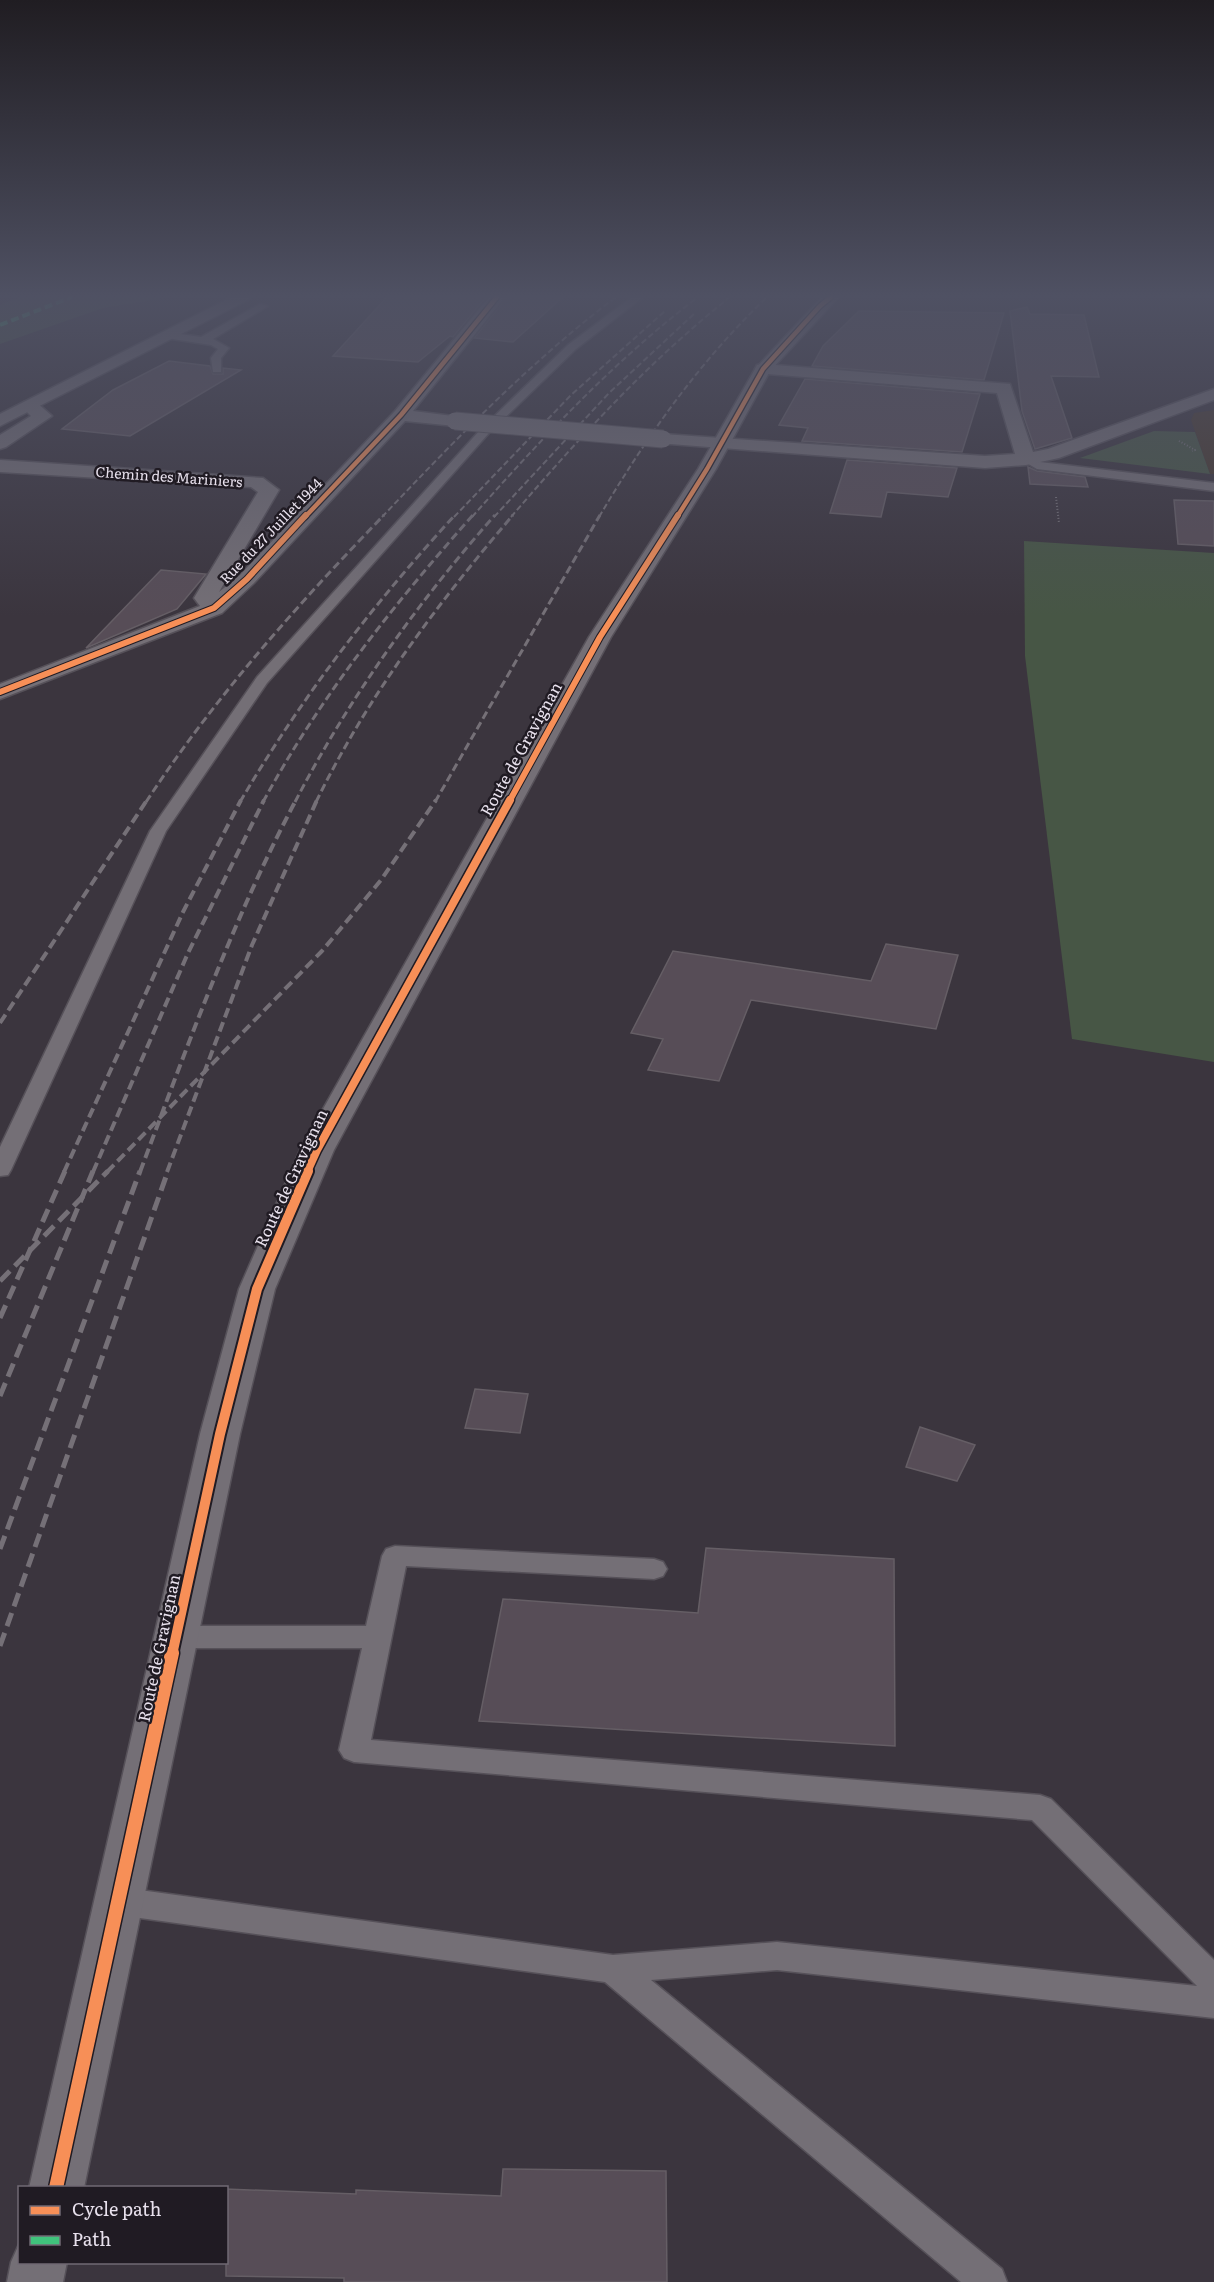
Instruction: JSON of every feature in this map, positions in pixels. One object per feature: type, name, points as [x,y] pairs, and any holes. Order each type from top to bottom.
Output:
[{"type":"street","points":[[0,421],[35,403]]},
{"type":"street","name":"Rue du 27 Juillet 1944","points":[[0,692],[214,608],[247,579],[411,403]]},
{"type":"street","name":"Route de Gravignan","points":[[56,2186],[220,1434],[257,1289],[317,1150],[600,637],[707,469],[743,403]]},
{"type":"street","points":[[1009,403],[1026,459]]},
{"type":"street","points":[[401,416],[663,439],[985,462],[1026,459],[1070,447],[1188,404],[1214,404]]},
{"type":"street","points":[[0,443],[43,416],[30,406]]},
{"type":"street","name":"Chemin des Mariniers","points":[[0,466],[256,482],[269,490],[205,598],[214,608]]},
{"type":"street","points":[[35,2282],[39,2264]]},
{"type":"lane","points":[[0,1170],[158,831],[262,680],[485,431],[513,403]]},
{"type":"lane","points":[[1026,459],[1037,465],[1214,487]]},
{"type":"lane","points":[[654,1569],[395,1556],[354,1750],[1040,1808],[1214,1982]]},
{"type":"lane","points":[[177,1637],[378,1637]]},
{"type":"lane","points":[[118,1901],[613,1970],[777,1956],[1214,2003]]},
{"type":"lane","points":[[613,1970],[989,2282]]},
{"type":"shaded area","points":[[1214,410],[1214,474],[1210,474],[1191,420],[1194,413]]},
{"type":"green space","points":[[1154,431],[1195,432],[1210,474],[1080,458]]},
{"type":"green space","points":[[1024,541],[1214,553],[1214,1062],[1072,1039],[1025,656]]},
{"type":"building","points":[[95,403],[185,403],[130,436],[62,429]]},
{"type":"building","points":[[791,403],[977,403],[962,452],[802,441],[808,428],[779,425]]},
{"type":"building","points":[[1021,403],[1060,403],[1072,438],[1035,449]]},
{"type":"building","points":[[847,460],[957,468],[948,497],[887,492],[881,517],[830,513]]},
{"type":"building","points":[[1028,467],[1037,471],[1085,477],[1088,487],[1030,484]]},
{"type":"building","points":[[1174,500],[1214,501],[1214,546],[1178,544]]},
{"type":"building","points":[[161,570],[206,574],[177,609],[86,648]]},
{"type":"building","points":[[886,944],[958,955],[936,1029],[751,1000],[719,1081],[648,1070],[663,1039],[631,1033],[673,951],[871,981]]},
{"type":"building","points":[[475,1389],[528,1394],[520,1433],[465,1428]]},
{"type":"building","points":[[920,1427],[975,1445],[957,1481],[906,1467]]},
{"type":"building","points":[[706,1548],[894,1559],[895,1746],[479,1721],[503,1599],[698,1613]]},
{"type":"building","points":[[503,2169],[666,2171],[667,2282],[344,2282],[344,2278],[226,2276],[228,2189],[356,2194],[356,2190],[501,2196]]},
{"type":"railway","points":[[382,517],[494,403]]},
{"type":"railway","points":[[454,517],[563,403]]},
{"type":"railway","points":[[472,517],[578,403]]},
{"type":"railway","points":[[494,517],[599,403]]},
{"type":"railway","points":[[511,517],[614,403]]},
{"type":"railway","points":[[599,517],[655,429],[674,403]]},
{"type":"railway","points":[[146,802],[172,763],[258,653],[384,515]]},
{"type":"railway","points":[[240,802],[263,763],[340,652],[396,582],[455,515]]},
{"type":"railway","points":[[263,802],[309,725],[360,652],[473,515]]},
{"type":"railway","points":[[295,802],[338,726],[386,652],[439,582],[495,515]]},
{"type":"railway","points":[[317,800],[336,763],[381,688],[431,617],[513,515]]},
{"type":"railway","points":[[435,802],[600,515]]},
{"type":"railway","points":[[0,1023],[147,800]]},
{"type":"railway","points":[[64,1172],[183,912],[241,800]]},
{"type":"railway","points":[[161,1117],[231,937],[296,800]]},
{"type":"railway","points":[[205,1072],[252,945],[317,800]]},
{"type":"railway","points":[[205,1072],[322,951],[381,880],[436,800]]},
{"type":"railway","points":[[93,1172],[188,953],[263,802]]},
{"type":"railway","points":[[161,1117],[205,1072]]},
{"type":"railway","points":[[167,1172],[205,1072]]},
{"type":"railway","points":[[107,1172],[161,1117]]},
{"type":"railway","points":[[140,1172],[161,1117]]},
{"type":"railway","points":[[30,1251],[65,1171]]},
{"type":"railway","points":[[82,1197],[93,1171]]},
{"type":"railway","points":[[82,1197],[108,1171]]},
{"type":"railway","points":[[0,1549],[140,1171]]},
{"type":"railway","points":[[0,1646],[168,1171]]},
{"type":"railway","points":[[0,1396],[82,1197]]},
{"type":"railway","points":[[30,1251],[82,1197]]},
{"type":"railway","points":[[0,1281],[30,1251]]},
{"type":"railway","points":[[0,1318],[30,1251]]},
{"type":"cycle path","points":[[0,692],[214,608],[247,579],[410,403]]},
{"type":"cycle path","points":[[56,2186],[220,1434],[257,1289],[317,1150],[600,637],[707,469],[744,403]]}]
